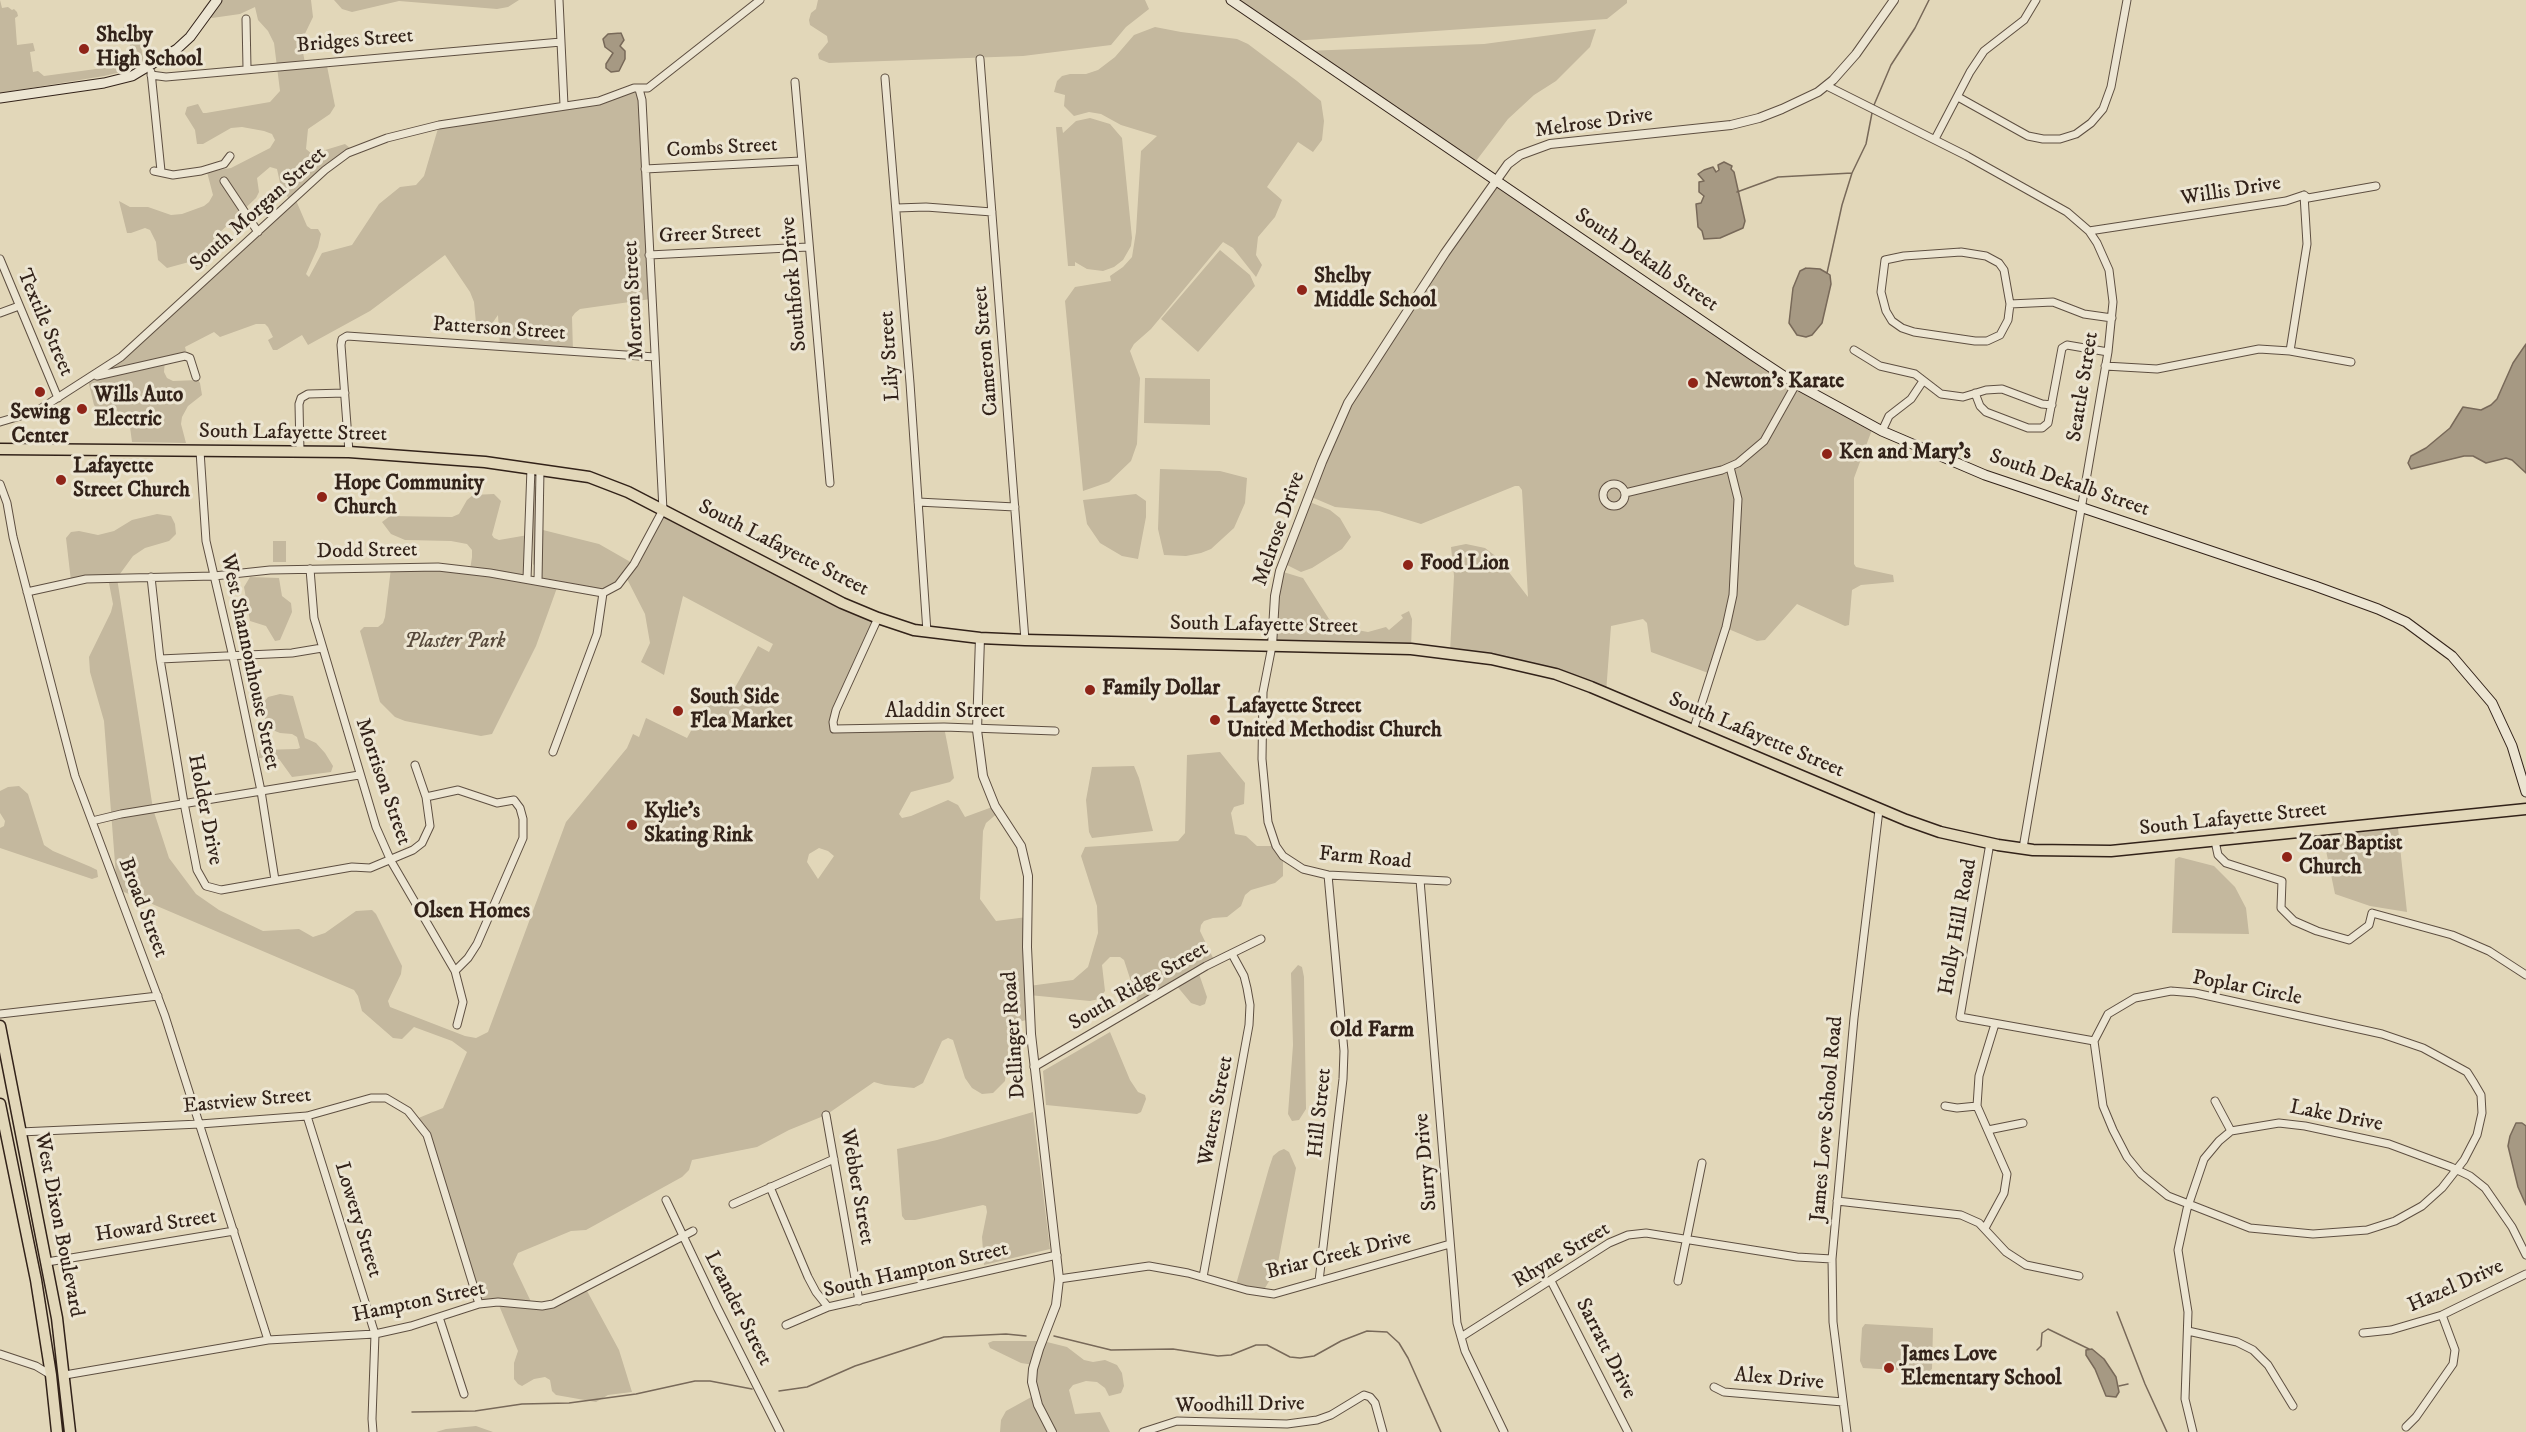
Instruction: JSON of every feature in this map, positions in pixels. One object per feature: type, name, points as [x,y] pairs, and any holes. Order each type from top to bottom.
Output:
[{"type":"main road","points":[[0,98],[104,83],[151,71],[190,37],[217,0]]},
{"type":"main road","name":"South Dekalb Street","points":[[1231,0],[1796,384],[1881,432],[1985,476],[2361,602],[2414,627],[2452,656],[2492,703],[2512,746],[2526,792]]},
{"type":"main road","name":"South Lafayette Street","points":[[0,449],[349,452],[445,459],[589,477],[624,490],[842,603],[878,618],[927,632],[1025,640],[1411,649],[1491,659],[1557,674],[1879,810],[1940,832],[2023,848],[2111,851],[2526,809]]},
{"type":"main road","name":"West Dixon Boulevard","points":[[0,1026],[47,1262],[65,1375],[70,1432]]},
{"type":"main road","name":"West Dixon Boulevard","points":[[0,1104],[3,1130],[36,1282],[51,1375],[57,1432]]},
{"type":"main road","points":[[51,1375],[58,1385],[63,1432]]},
{"type":"street","points":[[559,0],[564,105]]},
{"type":"street","name":"South Morgan Street","points":[[0,422],[32,414],[94,376],[149,332],[332,164],[364,146],[440,125],[599,101],[633,89],[652,86],[760,0]]},
{"type":"street","name":"Melrose Drive","points":[[1272,646],[1275,596],[1281,571],[1322,462],[1348,402],[1495,180],[1514,159],[1542,146],[1738,123],[1782,109],[1827,86],[1856,54],[1893,0]]},
{"type":"street","points":[[1935,139],[1970,72],[1984,51],[2024,20],[2036,0]]},
{"type":"street","points":[[1958,97],[2028,136],[2060,139],[2076,134],[2091,123],[2103,109],[2111,87],[2127,0]]},
{"type":"street","points":[[246,20],[247,68]]},
{"type":"street","name":"Bridges Street","points":[[151,71],[166,77],[247,68],[561,42]]},
{"type":"street","name":"Cameron Street","points":[[980,59],[1025,640]]},
{"type":"street","points":[[151,71],[157,171],[173,175],[201,171],[224,164],[230,156]]},
{"type":"street","name":"Lily Street","points":[[885,78],[897,208],[927,632]]},
{"type":"street","name":"Southfork Drive","points":[[795,82],[830,483]]},
{"type":"street","name":"Seattle Street","points":[[1827,86],[1935,139],[2067,212],[2088,231],[2097,243],[2109,270],[2113,302],[2108,352],[2023,848]]},
{"type":"street","name":"Morton Street","points":[[639,89],[642,100],[663,510]]},
{"type":"street","name":"Combs Street","points":[[645,169],[801,161]]},
{"type":"street","points":[[224,181],[258,232]]},
{"type":"street","name":"Willis Drive","points":[[2088,231],[2286,201],[2304,195],[2308,198],[2376,186]]},
{"type":"street","points":[[2290,351],[2307,244],[2304,195]]},
{"type":"street","points":[[897,208],[926,207],[992,213]]},
{"type":"street","name":"Greer Street","points":[[649,255],[808,247]]},
{"type":"street","points":[[1961,252],[1986,256],[1999,263],[2004,270],[2010,304],[2004,329],[2000,335],[1987,341],[1914,332],[1892,321],[1886,311],[1881,292],[1883,266],[1888,258],[1904,256],[1961,252]]},
{"type":"street","name":"Textile Street","points":[[0,259],[3,275],[19,306],[58,399]]},
{"type":"street","points":[[2010,304],[2053,302],[2084,314],[2112,318]]},
{"type":"street","points":[[0,313],[19,306]]},
{"type":"street","name":"Patterson Street","points":[[345,393],[342,339],[347,336],[655,357]]},
{"type":"street","points":[[1975,393],[1980,406],[1986,412],[2036,430],[2048,423],[2062,348],[2067,345],[2108,352]]},
{"type":"street","points":[[2105,366],[2148,370],[2259,349],[2290,351],[2351,362]]},
{"type":"street","points":[[1854,350],[1880,366],[1915,374],[1941,394],[1963,397],[2002,389],[2042,404],[2052,405]]},
{"type":"street","points":[[94,376],[186,356],[190,358],[196,377]]},
{"type":"street","points":[[1881,432],[1889,416],[1911,399],[1923,381]]},
{"type":"street","points":[[1625,493],[1730,467],[1749,456],[1764,441],[1796,384]]},
{"type":"street","points":[[300,451],[299,404],[301,398],[308,394],[345,393],[349,452]]},
{"type":"street","name":"West Shannonhouse Street","points":[[200,451],[206,541],[261,791],[275,880]]},
{"type":"street","points":[[1694,730],[1726,627],[1733,594],[1738,499],[1730,467]]},
{"type":"street","points":[[527,579],[535,469]]},
{"type":"street","points":[[535,469],[538,581]]},
{"type":"street","name":"Broad Street","points":[[0,484],[7,503],[65,743],[158,996],[268,1340]]},
{"type":"street","points":[[918,502],[1015,507]]},
{"type":"street","points":[[553,752],[597,634],[603,593],[612,590],[626,576],[653,532],[663,510]]},
{"type":"street","name":"Dodd Street","points":[[27,592],[86,579],[214,576],[270,570],[438,567],[527,579],[603,593]]},
{"type":"street","name":"Morrison Street","points":[[310,569],[314,618],[359,775],[376,827],[391,861],[455,970],[463,1002],[457,1025]]},
{"type":"street","name":"Holder Drive","points":[[152,577],[160,659],[184,803],[197,870],[206,886],[221,890],[352,867],[369,868],[391,861],[417,847],[428,834],[430,826],[426,797],[415,765]]},
{"type":"street","name":"Aladdin Street","points":[[878,618],[836,710],[832,722],[834,729],[977,728],[1055,731]]},
{"type":"street","name":"Dellinger Road","points":[[980,638],[977,728],[979,757],[987,788],[995,806],[1021,846],[1026,864],[1029,995],[1034,1067],[1059,1279],[1056,1305],[1033,1369],[1032,1382],[1038,1405],[1052,1432]]},
{"type":"street","name":"Farm Road","points":[[1272,646],[1263,692],[1262,759],[1268,822],[1283,856],[1303,869],[1328,875],[1448,881]]},
{"type":"street","points":[[160,659],[233,657],[303,652],[322,648]]},
{"type":"street","points":[[92,821],[184,803],[359,775]]},
{"type":"street","points":[[426,797],[458,790],[497,803],[514,800],[524,819],[523,838],[473,951],[455,970]]},
{"type":"street","name":"James Love School Road","points":[[1847,1432],[1833,1322],[1832,1259],[1858,982],[1879,810]]},
{"type":"street","points":[[2215,842],[2218,855],[2226,863],[2282,881],[2281,908],[2294,921],[2317,931],[2349,940],[2369,924],[2372,913],[2452,935],[2489,951],[2526,975]]},
{"type":"street","name":"Holly Hill Road","points":[[1990,843],[1960,1017],[1995,1024]]},
{"type":"street","name":"Hill Street","points":[[1319,1281],[1344,1079],[1344,1051],[1328,875]]},
{"type":"street","name":"Surry Drive","points":[[1420,880],[1455,1306],[1461,1337],[1504,1432]]},
{"type":"street","name":"South Ridge Street","points":[[1034,1067],[1261,939]]},
{"type":"street","name":"Waters Street","points":[[1203,1277],[1249,1025],[1250,1005],[1247,988],[1244,976],[1232,954]]},
{"type":"street","name":"Poplar Circle","points":[[2171,991],[2195,993],[2402,1039],[2467,1072],[2481,1095],[2482,1113],[2477,1136],[2442,1188],[2422,1206],[2395,1221],[2367,1230],[2338,1234],[2282,1233],[2250,1228],[2168,1196],[2141,1174],[2127,1157],[2103,1106],[2094,1041],[2108,1014],[2135,998],[2171,991]]},
{"type":"street","points":[[0,1014],[158,996]]},
{"type":"street","points":[[1985,1228],[2004,1193],[2007,1174],[1977,1106],[1979,1076],[1995,1024],[2094,1041]]},
{"type":"street","name":"Eastview Street","points":[[20,1132],[200,1124],[308,1116],[379,1097],[396,1104],[416,1119],[427,1135],[479,1304]]},
{"type":"street","points":[[2193,1432],[2185,1399],[2187,1293],[2178,1250],[2189,1204],[2204,1159],[2231,1131],[2215,1101]]},
{"type":"street","points":[[1945,1106],[1957,1108],[1977,1106]]},
{"type":"street","name":"Webber Street","points":[[826,1115],[859,1301]]},
{"type":"street","name":"Lowery Street","points":[[308,1116],[375,1334],[373,1432]]},
{"type":"street","name":"Lake Drive","points":[[2231,1131],[2279,1123],[2346,1133],[2389,1144],[2456,1170],[2470,1176],[2485,1188],[2512,1227],[2526,1255]]},
{"type":"street","points":[[1988,1130],[2022,1124]]},
{"type":"street","points":[[733,1204],[834,1159]]},
{"type":"street","points":[[1678,1281],[1702,1163]]},
{"type":"street","points":[[770,1187],[808,1277],[828,1307]]},
{"type":"street","name":"Leander Street","points":[[666,1200],[780,1432]]},
{"type":"street","points":[[1837,1201],[1952,1213],[1970,1218],[1985,1228],[2006,1252],[2026,1265],[2079,1275]]},
{"type":"street","name":"Howard Street","points":[[47,1262],[234,1231]]},
{"type":"street","name":"Hampton Street","points":[[65,1375],[268,1340],[375,1334],[479,1304],[498,1302],[533,1306],[553,1304],[693,1231]]},
{"type":"street","name":"Rhyne Street","points":[[1461,1337],[1609,1243],[1628,1235],[1646,1233],[1797,1257],[1832,1259]]},
{"type":"street","name":"Briar Creek Drive","points":[[1059,1279],[1149,1266],[1203,1277],[1247,1290],[1274,1294],[1450,1244]]},
{"type":"street","name":"South Hampton Street","points":[[786,1326],[828,1307],[1057,1255]]},
{"type":"street","name":"Hazel Drive","points":[[2363,1333],[2402,1327],[2442,1315],[2526,1274]]},
{"type":"street","name":"Sarratt Drive","points":[[1551,1281],[1628,1432]]},
{"type":"street","points":[[2406,1427],[2443,1381],[2453,1364],[2455,1350],[2442,1315]]},
{"type":"street","points":[[439,1317],[464,1394]]},
{"type":"street","points":[[2188,1331],[2236,1342],[2253,1350],[2268,1365],[2293,1406]]},
{"type":"street","points":[[0,1354],[36,1366],[51,1375]]},
{"type":"street","points":[[36,1366],[48,1355]]},
{"type":"street","name":"Alex Drive","points":[[1714,1387],[1724,1392],[1843,1402]]},
{"type":"street","name":"Woodhill Drive","points":[[1143,1432],[1176,1421],[1287,1424],[1317,1420],[1331,1415],[1364,1395],[1370,1397],[1375,1403],[1383,1432]]},
{"type":"green space","points":[[0,0],[2,8],[8,7],[17,12],[18,16],[15,18],[17,45],[33,43],[35,51],[30,52],[33,72],[38,71],[44,76],[133,64],[129,37],[122,29],[125,25],[133,24],[138,29],[144,63],[130,70],[104,76],[0,93]]},
{"type":"green space","points":[[210,0],[311,0],[313,17],[301,42],[305,63],[326,61],[335,106],[330,114],[308,129],[306,149],[312,154],[345,144],[350,148],[289,199],[281,187],[277,169],[270,167],[257,178],[259,192],[256,198],[215,237],[217,252],[209,264],[203,268],[189,262],[167,268],[158,260],[156,242],[150,230],[145,228],[127,233],[119,201],[130,207],[148,207],[171,215],[182,214],[204,206],[213,195],[207,172],[231,168],[270,148],[275,140],[272,134],[242,127],[231,128],[203,144],[197,144],[195,130],[185,114],[187,107],[198,104],[203,113],[206,113],[270,102],[280,91],[274,43],[268,31],[258,20],[255,7],[240,14],[212,18],[203,9]]},
{"type":"green space","points":[[334,0],[519,0],[508,7],[497,9],[399,1],[352,12],[342,9]]},
{"type":"green space","points":[[818,0],[1145,0],[1149,9],[1126,27],[1111,45],[1023,56],[829,63],[819,59],[818,54],[828,42],[827,36],[810,25],[809,20],[811,13],[816,9]]},
{"type":"green space","points":[[1231,0],[1627,0],[1627,3],[1607,19],[1292,41]]},
{"type":"green space","points":[[1155,27],[1237,39],[1248,44],[1321,101],[1324,121],[1322,140],[1313,152],[1298,142],[1267,187],[1282,200],[1275,217],[1258,237],[1256,255],[1262,265],[1256,277],[1233,248],[1223,242],[1151,329],[1134,344],[1130,351],[1140,378],[1137,444],[1131,461],[1109,482],[1083,491],[1065,301],[1075,287],[1111,281],[1110,276],[1132,257],[1136,232],[1141,151],[1157,136],[1121,125],[1101,114],[1089,112],[1074,116],[1064,106],[1065,95],[1054,92],[1057,81],[1062,76],[1086,74],[1098,70],[1115,57],[1134,35]]},
{"type":"green space","points":[[1596,29],[1590,47],[1556,81],[1534,95],[1508,119],[1473,165],[1306,51],[1484,44]]},
{"type":"green space","points":[[639,89],[651,299],[580,309],[572,317],[573,352],[500,347],[498,315],[491,325],[476,323],[474,302],[470,292],[445,255],[370,311],[308,345],[302,335],[277,350],[273,350],[268,340],[273,337],[268,327],[265,324],[256,324],[220,337],[214,332],[185,347],[186,351],[178,357],[165,360],[164,372],[167,378],[173,381],[198,380],[200,383],[202,395],[188,406],[182,417],[181,424],[186,443],[132,442],[130,427],[120,427],[118,411],[107,414],[100,412],[94,405],[88,380],[295,198],[307,226],[311,229],[318,229],[321,234],[306,274],[309,277],[322,253],[352,245],[379,204],[400,187],[416,185],[424,176],[439,125],[564,105]]},
{"type":"green space","points":[[1090,118],[1110,124],[1122,138],[1132,238],[1131,246],[1123,260],[1103,271],[1087,269],[1075,262],[1075,266],[1068,266],[1056,127],[1062,127],[1063,133],[1076,121]]},
{"type":"green space","points":[[1495,180],[1752,355],[1873,427],[1854,478],[1854,564],[1856,567],[1893,575],[1894,582],[1861,585],[1852,590],[1849,625],[1845,626],[1797,604],[1765,640],[1757,641],[1726,628],[1711,674],[1651,652],[1647,623],[1643,619],[1611,626],[1606,693],[1591,687],[1450,652],[1454,576],[1451,547],[1466,544],[1485,548],[1498,558],[1528,597],[1522,490],[1519,486],[1421,524],[1379,511],[1335,507],[1309,496],[1334,432]]},
{"type":"green space","points":[[1220,250],[1250,275],[1255,286],[1198,352],[1161,319]]},
{"type":"green space","points":[[1145,378],[1210,379],[1210,425],[1144,423]]},
{"type":"green space","points":[[1160,469],[1220,471],[1247,478],[1245,503],[1234,528],[1211,549],[1186,556],[1164,555],[1158,529]]},
{"type":"green space","points":[[533,487],[537,488],[535,564],[533,565]]},
{"type":"green space","name":"Plaster Park","points":[[494,494],[501,501],[492,535],[494,538],[499,540],[528,535],[527,579],[537,581],[539,529],[599,544],[634,564],[663,510],[878,618],[836,710],[833,727],[944,727],[954,778],[950,782],[911,792],[899,814],[902,818],[911,816],[948,800],[958,805],[965,817],[995,806],[999,812],[986,823],[983,831],[980,899],[996,921],[1027,917],[1029,986],[1073,980],[1088,967],[1098,933],[1097,906],[1081,856],[1085,847],[1178,841],[1185,833],[1187,755],[1220,752],[1245,783],[1244,804],[1234,807],[1231,813],[1235,834],[1246,836],[1257,846],[1276,846],[1283,856],[1283,876],[1275,883],[1251,890],[1245,895],[1241,906],[1227,917],[1213,918],[1204,921],[1201,925],[1200,931],[1215,962],[1198,971],[1207,997],[1205,1004],[1200,1006],[1191,1003],[1176,985],[1139,1006],[1124,960],[1120,957],[1110,957],[1102,965],[1105,991],[1099,999],[1090,1001],[1029,995],[1030,1019],[1011,1024],[1005,1081],[993,1093],[982,1094],[972,1088],[965,1078],[953,1040],[948,1038],[942,1041],[923,1083],[914,1088],[874,1082],[826,1115],[789,1130],[757,1147],[692,1160],[689,1170],[682,1177],[586,1230],[571,1231],[518,1253],[513,1264],[533,1306],[542,1306],[586,1289],[619,1350],[632,1392],[608,1395],[596,1402],[556,1395],[552,1391],[550,1380],[545,1377],[534,1379],[522,1386],[518,1384],[514,1379],[514,1363],[518,1351],[498,1303],[479,1304],[427,1135],[416,1119],[443,1108],[467,1052],[452,1041],[414,1027],[402,1039],[393,1038],[362,1011],[354,990],[117,889],[104,721],[90,672],[89,657],[113,604],[108,578],[71,581],[66,538],[71,532],[79,531],[98,535],[114,531],[132,520],[157,514],[171,516],[176,534],[169,541],[145,548],[133,556],[117,578],[153,809],[169,858],[196,894],[219,910],[263,931],[299,929],[313,937],[325,933],[356,911],[372,910],[402,966],[401,974],[388,1001],[390,1007],[465,1036],[476,1038],[488,1032],[566,822],[627,748],[633,734],[639,737],[646,718],[687,738],[710,697],[727,702],[758,646],[769,652],[773,644],[683,596],[664,675],[641,662],[650,643],[645,614],[626,577],[607,592],[558,585],[536,646],[492,734],[481,736],[395,717],[380,702],[360,631],[364,627],[378,627],[383,623],[391,568],[470,570],[472,550],[467,544],[451,541],[405,540],[391,534],[382,522],[390,516],[452,517],[459,514],[467,500],[473,495]],"holes":[[[819,848],[834,856],[818,879],[807,862],[809,854]]]},
{"type":"green space","points":[[1136,494],[1146,501],[1146,517],[1138,559],[1122,556],[1100,543],[1087,524],[1083,500]]},
{"type":"green space","points":[[1307,501],[1330,510],[1340,518],[1351,537],[1342,549],[1312,568],[1301,572],[1283,563]]},
{"type":"green space","points":[[273,541],[286,541],[286,562],[273,562]]},
{"type":"green space","points":[[1280,571],[1303,578],[1329,619],[1340,627],[1368,632],[1386,627],[1389,630],[1403,618],[1401,615],[1409,611],[1412,619],[1411,649],[1272,646]]},
{"type":"green space","points":[[250,577],[279,578],[282,596],[291,603],[292,612],[280,640],[275,641],[266,626],[250,621],[244,587]]},
{"type":"green space","points":[[280,694],[293,696],[305,738],[316,743],[325,753],[333,766],[331,772],[292,777],[279,759],[259,758],[259,750],[300,748],[297,737],[270,729],[263,714],[263,703],[268,697]]},
{"type":"green space","points":[[1134,766],[1153,831],[1092,838],[1089,832],[1086,800],[1092,767]]},
{"type":"green space","points":[[19,786],[28,794],[44,845],[97,870],[98,877],[92,879],[0,848],[0,828],[4,826],[5,821],[0,813],[0,791],[8,787]]},
{"type":"green space","points":[[2398,828],[2407,912],[2370,906],[2335,894],[2323,836]]},
{"type":"green space","points":[[2179,857],[2214,866],[2235,887],[2246,908],[2249,934],[2172,933],[2175,859]]},
{"type":"green space","points":[[1298,965],[1302,967],[1304,977],[1306,1109],[1299,1120],[1292,1121],[1288,1114],[1293,1045],[1291,973]]},
{"type":"green space","points":[[1110,1032],[1130,1080],[1138,1092],[1145,1095],[1146,1099],[1141,1112],[1137,1114],[1046,1105],[1043,1071]]},
{"type":"green space","points":[[1033,1112],[1050,1249],[984,1265],[982,1237],[987,1212],[986,1206],[983,1205],[915,1220],[905,1220],[902,1216],[897,1149],[937,1140]]},
{"type":"green space","points":[[1284,1149],[1289,1152],[1296,1168],[1277,1268],[1262,1293],[1235,1288],[1273,1156]]},
{"type":"green space","points":[[1865,1324],[1933,1328],[1932,1369],[1928,1372],[1863,1368],[1860,1361],[1862,1328]]},
{"type":"green space","points":[[993,1341],[1043,1341],[1067,1347],[1084,1360],[1093,1362],[1105,1360],[1117,1365],[1122,1373],[1124,1386],[1121,1393],[1109,1396],[1105,1388],[1097,1382],[1086,1381],[1073,1385],[1069,1390],[1075,1414],[1100,1412],[1110,1432],[1000,1432],[1001,1420],[1006,1411],[1035,1395],[1034,1365],[1021,1363],[990,1348],[988,1343]]},
{"type":"green space","points":[[476,1426],[493,1432],[436,1432],[446,1429]]},
{"type":"shaded area","points":[[621,33],[624,40],[620,46],[625,51],[625,59],[619,71],[611,72],[606,68],[606,64],[613,53],[605,47],[603,39],[608,34]]},
{"type":"shaded area","points":[[1724,162],[1732,166],[1745,221],[1743,228],[1720,238],[1704,239],[1698,227],[1696,204],[1701,203],[1704,196],[1699,192],[1699,182],[1704,181],[1698,174],[1713,167],[1716,172],[1719,170],[1718,165]]},
{"type":"shaded area","points":[[1806,268],[1820,269],[1827,273],[1830,275],[1831,284],[1822,323],[1812,335],[1806,337],[1797,335],[1789,323],[1793,288],[1800,271]]},
{"type":"shaded area","points":[[2526,344],[2526,473],[2512,460],[2506,458],[2486,463],[2473,456],[2464,456],[2411,469],[2408,463],[2411,456],[2426,448],[2450,428],[2463,407],[2481,410],[2497,399],[2513,363]]},
{"type":"shaded area","points":[[2516,1123],[2526,1126],[2526,1205],[2518,1187],[2508,1146]]},
{"type":"shaded area","points":[[2092,1349],[2104,1359],[2116,1377],[2119,1392],[2116,1397],[2106,1396],[2095,1369],[2086,1355],[2086,1350]]},
{"type":"waterway","points":[[1874,105],[1891,65],[1915,28],[1929,0]]},
{"type":"waterway","points":[[1827,273],[1842,205],[1852,173],[1866,144],[1872,113]]},
{"type":"waterway","points":[[1737,192],[1778,177],[1852,173]]},
{"type":"waterway","points":[[2117,1312],[2145,1384],[2167,1432]]},
{"type":"waterway","points":[[2037,1350],[2041,1346],[2042,1333],[2048,1329],[2089,1349]]},
{"type":"waterway","points":[[1054,1336],[1111,1350],[1173,1349],[1218,1356],[1231,1355],[1256,1345],[1267,1345],[1290,1357],[1300,1358],[1314,1356],[1341,1341],[1367,1331],[1387,1332],[1399,1343],[1408,1358],[1441,1432]]},
{"type":"waterway","points":[[779,1391],[807,1387],[855,1366],[944,1337],[1006,1334],[1026,1336]]},
{"type":"waterway","points":[[412,1412],[475,1411],[522,1404],[569,1403],[636,1394],[695,1381],[710,1381],[752,1389]]},
{"type":"waterway","points":[[2119,1386],[2128,1384]]},
{"type":"place","name":"Shelby High School","points":[[84,49]]},
{"type":"place","name":"Shelby Middle School","points":[[1302,290]]},
{"type":"place","name":"Newton's Karate","points":[[1693,383]]},
{"type":"place","name":"Sewing Center","points":[[40,392]]},
{"type":"place","name":"Wills Auto Electric","points":[[82,409]]},
{"type":"place","name":"Ken and Mary's","points":[[1827,454]]},
{"type":"place","name":"Lafayette Street Church","points":[[61,480]]},
{"type":"place","name":"Hope Community Church","points":[[322,497]]},
{"type":"place","name":"Food Lion","points":[[1408,565]]},
{"type":"place","name":"Family Dollar","points":[[1090,690]]},
{"type":"place","name":"South Side Flea Market","points":[[678,711]]},
{"type":"place","name":"Lafayette Street United Methodist Church","points":[[1215,720]]},
{"type":"place","name":"Kylie’s Skating Rink","points":[[632,825]]},
{"type":"place","name":"Zoar Baptist Church","points":[[2287,857]]},
{"type":"place","name":"James Love Elementary School","points":[[1889,1368]]},
{"type":"district","name":"Olsen Homes","points":[[472,912]]},
{"type":"district","name":"Old Farm","points":[[1372,1031]]}]
